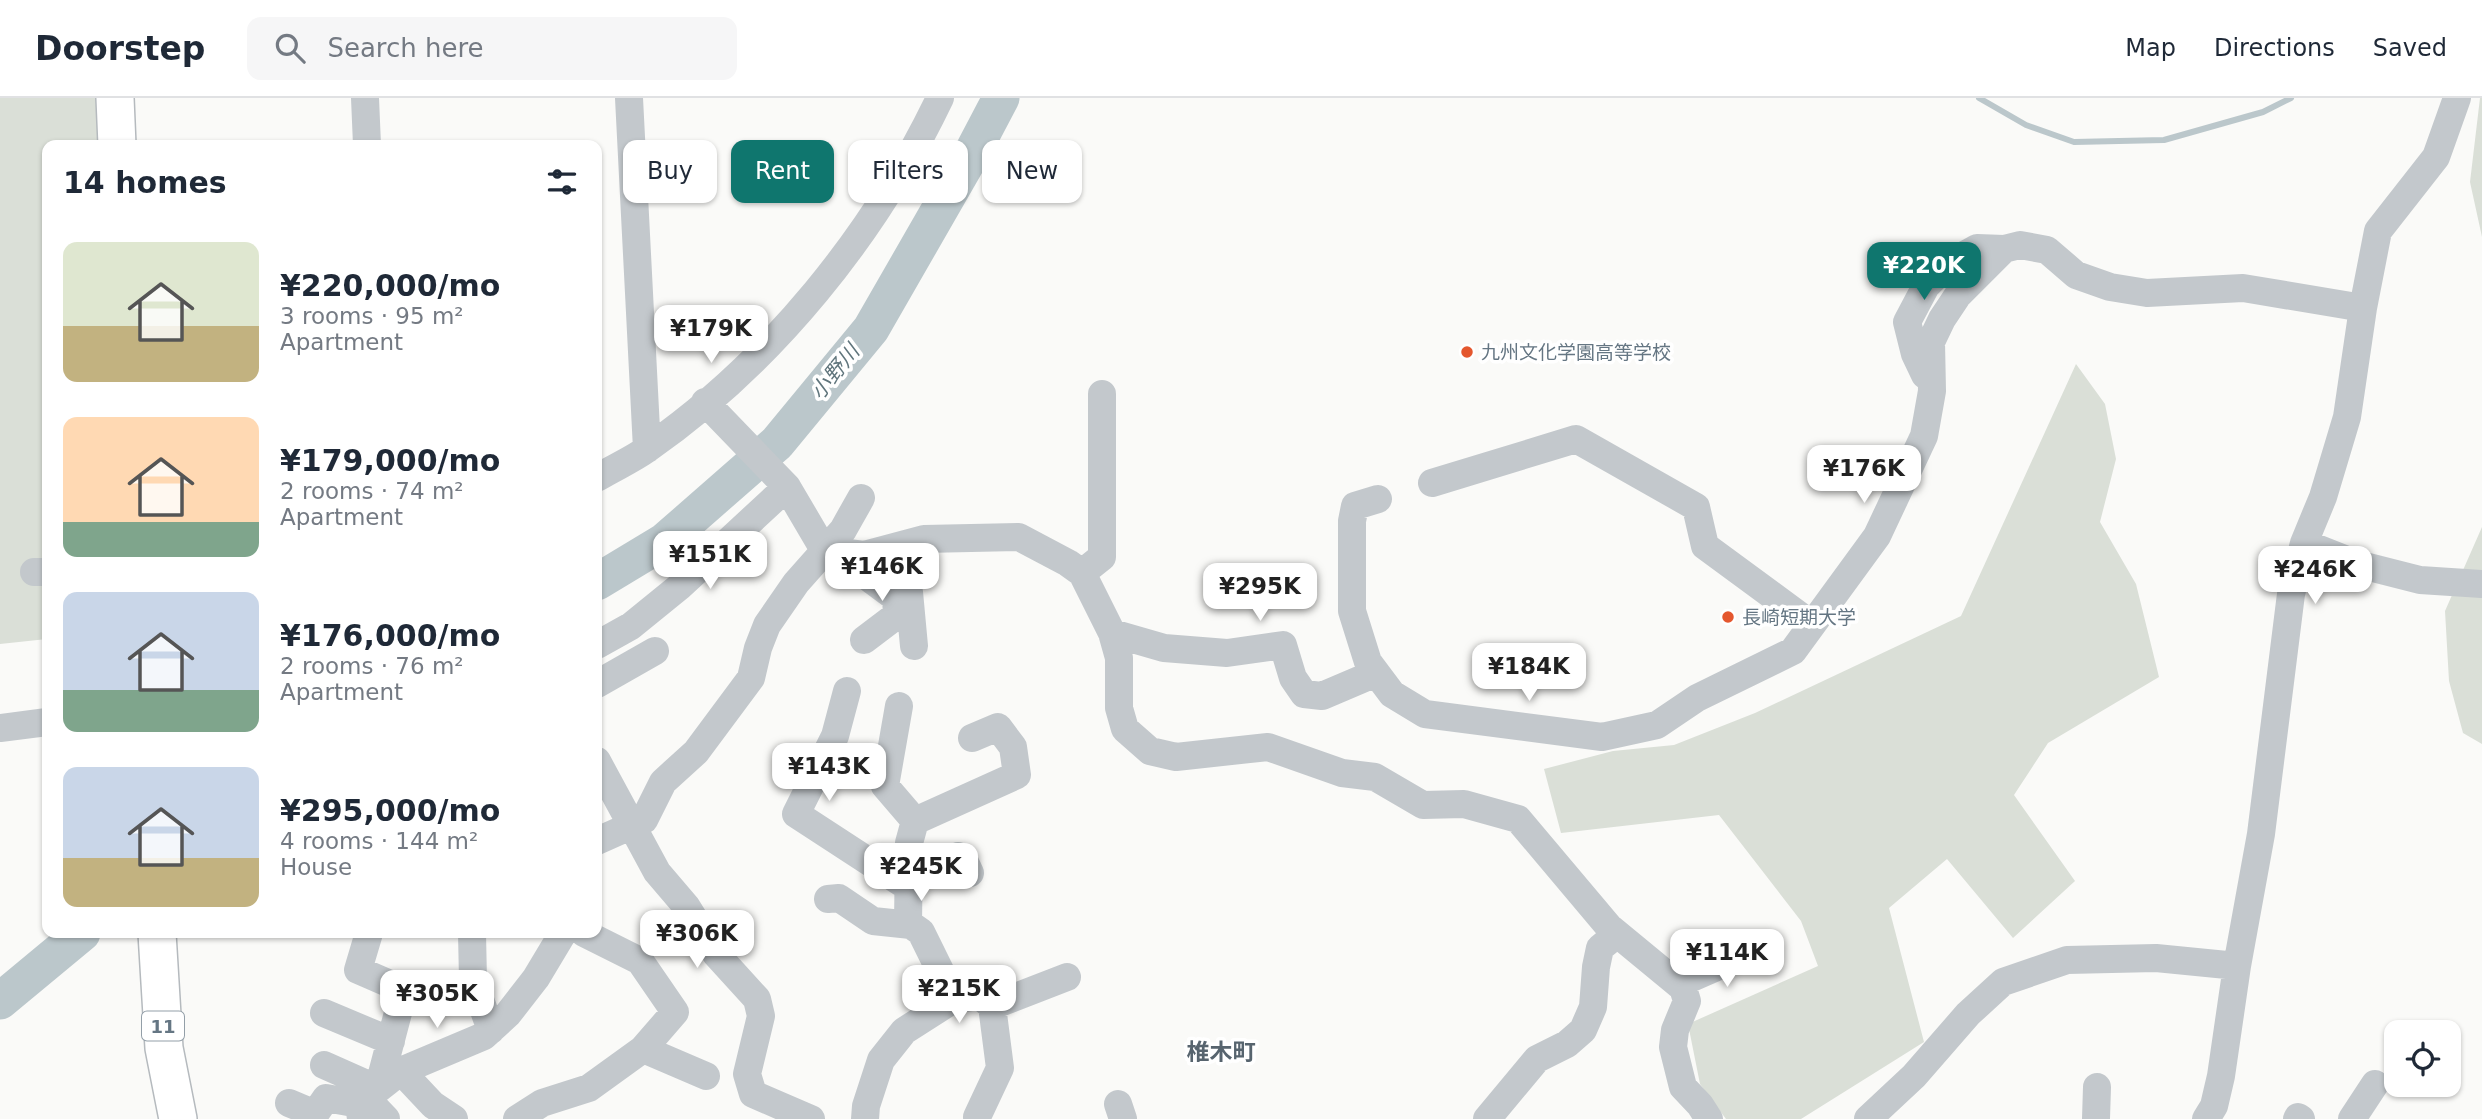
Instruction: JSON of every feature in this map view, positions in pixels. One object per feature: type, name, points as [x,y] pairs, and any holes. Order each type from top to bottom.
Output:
[{"type":"main road","points":[[115,98],[117,140]]},
{"type":"main road","name":"11","points":[[157,938],[164,1048],[178,1119]]},
{"type":"street","points":[[365,98],[367,140]]},
{"type":"street","points":[[629,98],[647,449]]},
{"type":"street","points":[[602,475],[647,449],[710,406],[811,299],[864,231],[924,132],[940,98]]},
{"type":"street","points":[[2206,1119],[2214,1106],[2221,1076],[2237,966],[2261,834],[2291,594],[2304,543],[2323,497],[2347,417],[2363,308],[2378,232],[2436,157],[2457,98]]},
{"type":"street","points":[[1378,499],[1355,506],[1352,521],[1352,611],[1368,662],[1392,694],[1425,714],[1602,737],[1657,725],[1697,698],[1793,651],[1877,536],[1924,436],[1932,391],[1915,354],[1907,321],[1926,286],[1948,264],[1977,248],[2004,249],[2020,245],[2047,250],[2076,275],[2110,287],[2147,293],[2243,288],[2363,308]]},
{"type":"street","points":[[1082,573],[1102,557],[1102,394]]},
{"type":"street","points":[[710,406],[784,484],[824,550]]},
{"type":"street","points":[[1432,483],[1576,439],[1696,507],[1705,545],[1811,624]]},
{"type":"street","points":[[602,642],[631,626],[679,587],[784,484]]},
{"type":"street","points":[[602,839],[644,820],[663,782],[696,752],[751,678],[758,648],[768,625],[796,583],[843,530],[861,498]]},
{"type":"street","points":[[824,550],[864,554],[924,539],[1019,537],[1082,573],[1112,633],[1119,658],[1119,708],[1125,729],[1150,751],[1176,757],[1268,747],[1342,773],[1375,777],[1423,805],[1464,804],[1518,819],[1608,927],[1682,992]]},
{"type":"street","points":[[2304,543],[2357,564],[2420,580],[2482,584]]},
{"type":"street","points":[[864,554],[869,578],[896,598],[897,615],[864,640]]},
{"type":"street","points":[[864,554],[909,592],[914,646]]},
{"type":"street","points":[[1112,633],[1164,648],[1227,653],[1283,645],[1293,678],[1304,694],[1322,696],[1376,673]]},
{"type":"street","points":[[602,681],[655,651]]},
{"type":"street","points":[[847,691],[835,736],[796,814],[908,881]]},
{"type":"street","points":[[899,706],[885,786],[915,821]]},
{"type":"street","points":[[0,728],[42,723]]},
{"type":"street","points":[[915,821],[1017,775],[1013,747],[998,727],[972,738]]},
{"type":"street","points":[[602,770],[657,872],[686,906],[716,954],[757,999],[761,1016],[747,1074],[753,1094],[811,1119]]},
{"type":"street","points":[[908,925],[909,843],[915,821]]},
{"type":"street","points":[[908,881],[958,856],[963,858],[970,873]]},
{"type":"street","points":[[828,899],[839,898],[873,921],[908,925],[921,932],[954,999]]},
{"type":"street","points":[[1486,1119],[1537,1059],[1567,1044],[1583,1030],[1592,1007],[1600,948],[1618,934]]},
{"type":"street","points":[[366,1102],[391,1041],[404,990],[358,970],[368,938]]},
{"type":"street","points":[[472,938],[473,980],[491,1030]]},
{"type":"street","points":[[289,1103],[315,1114],[326,1098],[366,1102],[401,1071],[484,1037],[508,1014],[536,978],[560,938]]},
{"type":"street","points":[[517,1119],[542,1103],[589,1088],[643,1049],[675,1012],[640,961],[594,938]]},
{"type":"street","points":[[1682,992],[1758,949]]},
{"type":"street","points":[[1868,1119],[1914,1076],[1968,1014],[2003,982],[2067,960],[2156,958],[2237,966]]},
{"type":"street","points":[[992,1006],[1067,977]]},
{"type":"street","points":[[1682,992],[1673,1047],[1683,1087],[1709,1119]]},
{"type":"street","points":[[865,1119],[866,1106],[881,1060],[904,1031],[954,999],[980,996],[992,1006],[1000,1068],[977,1117]]},
{"type":"street","points":[[324,1013],[391,1041]]},
{"type":"street","points":[[643,1049],[706,1076]]},
{"type":"street","points":[[324,1065],[386,1119]]},
{"type":"street","points":[[401,1071],[433,1105],[454,1119]]},
{"type":"street","points":[[2352,1119],[2375,1084]]},
{"type":"street","points":[[2096,1119],[2097,1087]]},
{"type":"shaded area","points":[[0,98],[96,98],[99,140],[42,140],[42,640],[0,644]]},
{"type":"shaded area","points":[[2482,98],[2482,237],[2470,182]]},
{"type":"shaded area","points":[[2076,364],[2105,404],[2116,459],[2100,522],[2136,584],[2159,677],[2048,743],[2014,795],[2075,881],[2013,938],[1947,859],[1889,908],[1924,1042],[1801,1119],[1726,1119],[1700,1084],[1688,1024],[1818,966],[1801,921],[1719,815],[1561,833],[1544,769],[1613,751],[1674,745],[1755,713],[1961,616]]},
{"type":"shaded area","points":[[2482,527],[2482,744],[2463,733],[2449,681],[2445,611]]},
{"type":"waterway","name":"小野川","points":[[602,579],[665,541],[777,443],[871,329],[1001,98]]},
{"type":"waterway","points":[[1979,98],[2026,125],[2074,142],[2164,140],[2263,112],[2291,98]]},
{"type":"waterway","name":"小野川","points":[[0,1001],[76,938]]},
{"type":"place","name":"九州文化学園高等学校","points":[[1467,352]]},
{"type":"place","name":"長崎短期大学","points":[[1728,617]]},
{"type":"district","name":"椎木町","points":[[1221,1052]]}]
